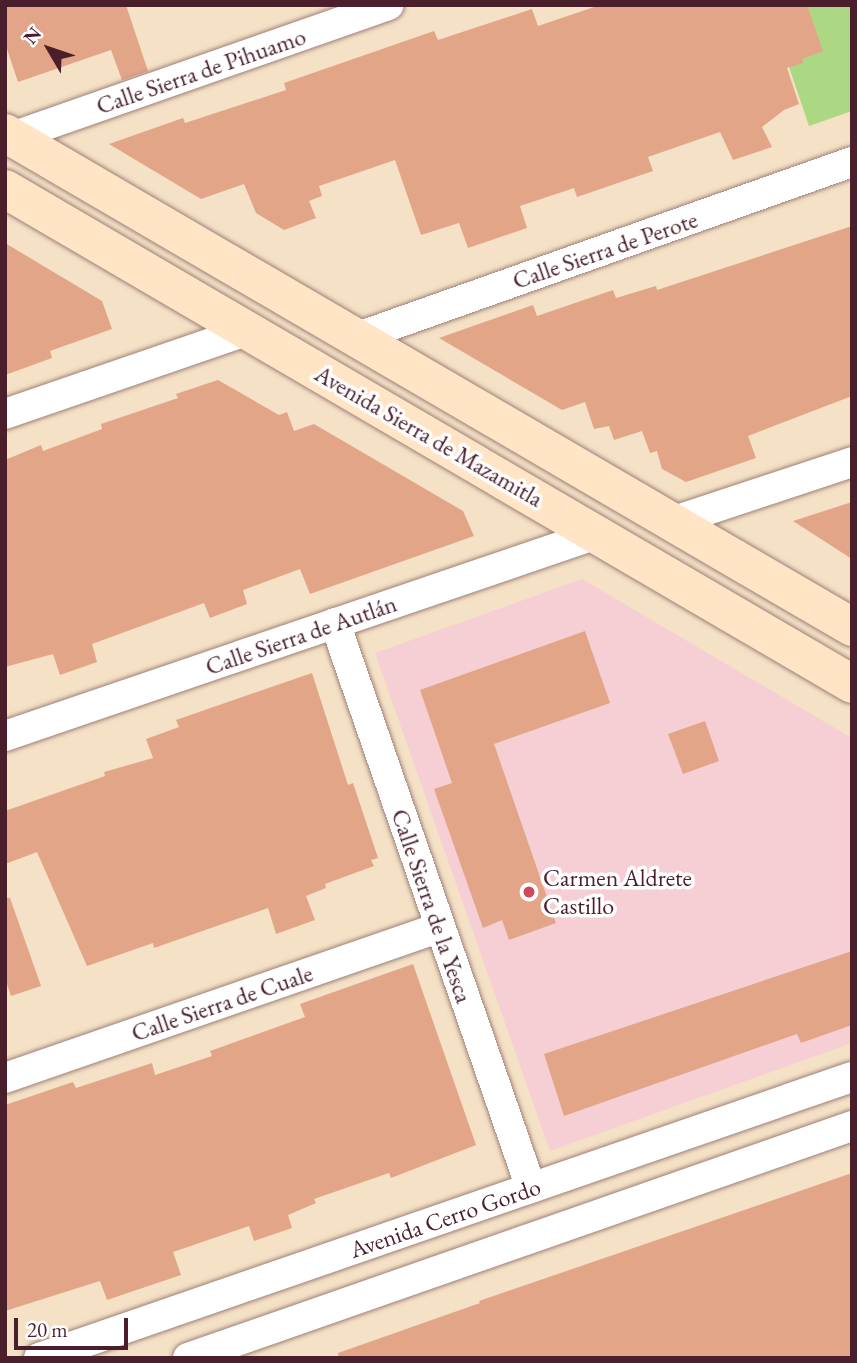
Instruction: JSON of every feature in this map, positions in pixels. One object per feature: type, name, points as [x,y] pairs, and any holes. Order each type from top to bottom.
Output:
[{"type":"street","name":"Calle Sierra de Pihuamo","points":[[9,135],[389,5]]},
{"type":"street","name":"Avenida Sierra de Mazamitla","points":[[9,135],[358,337],[668,523],[852,627]]},
{"type":"street","name":"Calle Sierra de Perote","points":[[358,337],[852,162]]},
{"type":"street","name":"Avenida Sierra de Mazamitla","points":[[5,189],[852,684]]},
{"type":"street","points":[[166,283],[190,241]]},
{"type":"street","points":[[5,414],[249,330]]},
{"type":"street","points":[[668,523],[852,462]]},
{"type":"street","name":"Calle Sierra de Autlán","points":[[5,736],[597,534]]},
{"type":"street","name":"Calle Sierra de la Yesca","points":[[335,623],[531,1188]]},
{"type":"street","name":"Calle Sierra de Cuale","points":[[5,1078],[439,928]]},
{"type":"street","name":"Avenida Cerro Gordo","points":[[38,1358],[852,1077]]},
{"type":"street","name":"Avenida Cerro Gordo","points":[[188,1358],[852,1126]]},
{"type":"shaded area","points":[[582,579],[852,738],[852,1043],[550,1151],[375,653]]},
{"type":"green space","points":[[768,5],[852,5],[852,111],[809,126]]},
{"type":"building","points":[[5,5],[126,5],[148,71],[122,80],[111,50],[18,82],[5,43]]},
{"type":"building","points":[[600,5],[807,5],[823,51],[802,59],[803,63],[787,68],[799,104],[784,110],[762,127],[772,147],[733,160],[720,132],[648,157],[653,171],[577,197],[574,188],[520,206],[527,228],[468,248],[459,223],[421,235],[395,160],[319,186],[322,196],[309,201],[316,218],[284,230],[256,213],[244,184],[201,199],[109,144],[183,118],[185,123],[286,90],[284,83],[434,31],[438,40],[532,9],[538,26]]},
{"type":"building","points":[[852,226],[852,396],[748,436],[756,458],[686,482],[662,469],[657,451],[650,453],[642,431],[614,440],[609,426],[594,429],[585,402],[562,410],[439,338],[533,305],[537,316],[613,290],[616,298],[656,286],[657,290]]},
{"type":"building","points":[[5,243],[102,301],[112,329],[50,351],[52,358],[5,375]]},
{"type":"building","points":[[218,380],[279,415],[287,412],[294,431],[314,424],[463,511],[474,536],[310,594],[300,569],[243,590],[247,604],[210,618],[204,603],[92,644],[97,662],[60,675],[53,654],[5,667],[5,460],[41,445],[43,451],[102,429],[101,424],[178,398],[176,394]]},
{"type":"building","points":[[852,502],[852,559],[793,521]]},
{"type":"building","points":[[585,631],[610,703],[494,744],[556,923],[509,940],[502,920],[483,928],[434,789],[452,783],[420,690]]},
{"type":"building","points":[[312,673],[348,785],[353,783],[378,858],[371,860],[374,866],[325,884],[326,888],[306,896],[315,920],[276,934],[268,908],[154,948],[153,943],[87,966],[37,852],[5,864],[5,811],[105,776],[104,772],[153,758],[146,739],[179,727],[176,720]]},
{"type":"building","points":[[705,721],[719,761],[683,774],[668,734]]},
{"type":"building","points":[[5,898],[10,898],[41,986],[11,996],[5,978]]},
{"type":"building","points":[[852,951],[852,1025],[801,1043],[797,1034],[564,1116],[544,1054]]},
{"type":"building","points":[[413,964],[476,1145],[391,1178],[389,1173],[314,1199],[316,1203],[288,1215],[292,1228],[254,1241],[249,1226],[173,1252],[181,1275],[107,1300],[100,1281],[5,1311],[5,1105],[73,1082],[76,1088],[152,1063],[155,1075],[212,1056],[210,1051],[305,1017],[300,1004]]},
{"type":"building","points":[[852,1173],[852,1358],[339,1358],[338,1353],[480,1303],[479,1301]]},
{"type":"place","name":"Carmen Aldrete Castillo","points":[[529,892]]}]
